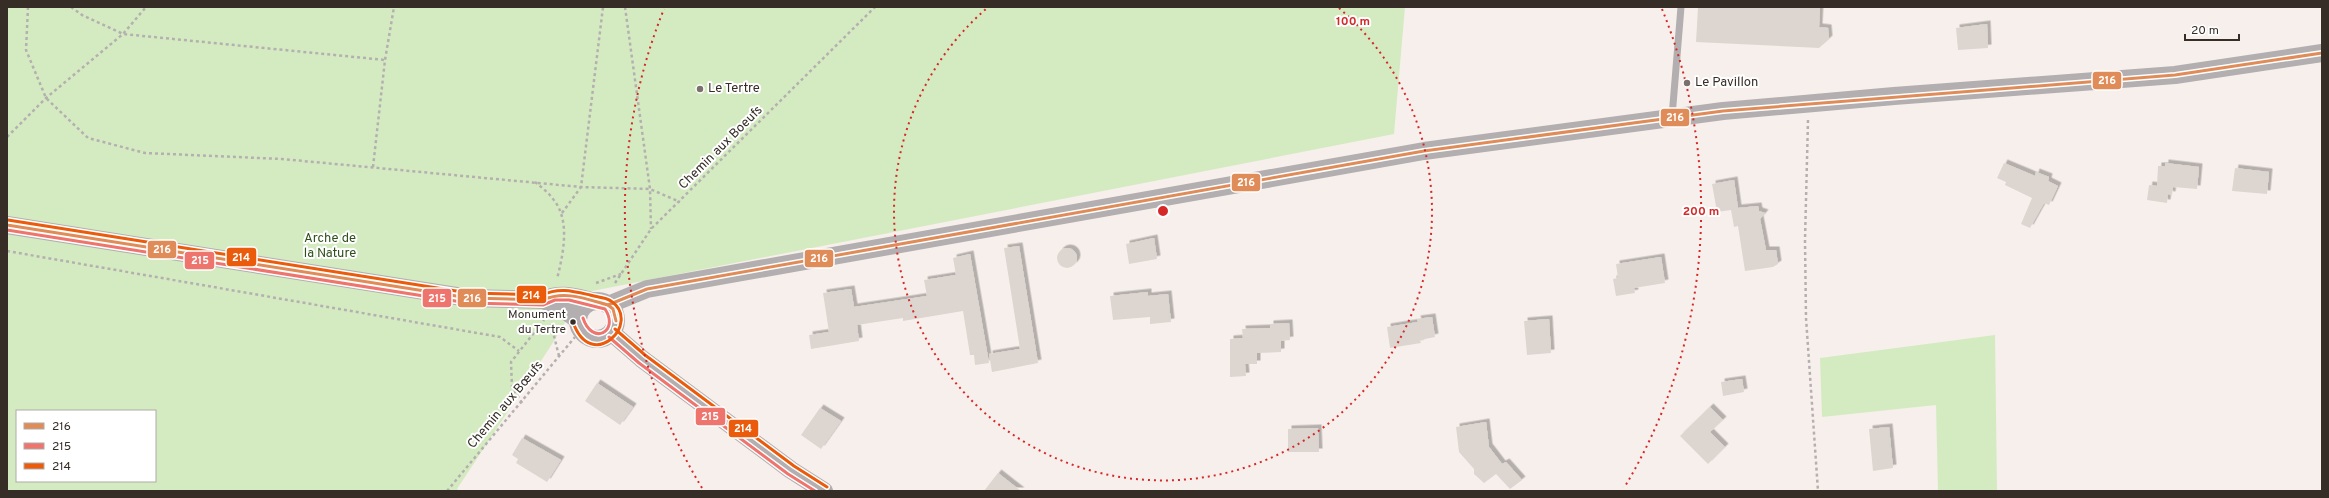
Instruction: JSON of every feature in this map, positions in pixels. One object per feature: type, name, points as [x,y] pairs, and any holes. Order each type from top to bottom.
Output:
[{"type":"street","points":[[579,326],[582,308],[647,289],[1308,170],[1424,151],[1723,111],[2175,75],[2322,53]]},
{"type":"street","points":[[7,225],[469,298],[546,307],[560,307],[579,326],[585,335],[596,340],[607,337],[612,333],[616,321],[613,309],[600,303],[570,295],[554,295],[546,307]]},
{"type":"street","points":[[612,333],[642,359],[791,470],[824,491]]},
{"type":"lane","points":[[1672,119],[1681,7]]},
{"type":"path","points":[[28,7],[26,50],[46,98],[88,138],[145,153],[282,159],[581,187],[650,189],[680,202]]},
{"type":"path","points":[[71,7],[82,15],[123,34],[385,60]]},
{"type":"path","points":[[7,137],[46,98],[123,34],[146,7]]},
{"type":"path","points":[[373,167],[385,60],[394,7]]},
{"type":"path","points":[[562,213],[581,187],[603,7]]},
{"type":"path","points":[[625,7],[650,189],[651,229]]},
{"type":"path","name":"Chemin aux Boeufs","points":[[621,274],[651,229],[680,202],[875,7]]},
{"type":"path","points":[[1809,104],[1805,240],[1806,318],[1818,491]]},
{"type":"path","points":[[534,182],[553,199],[562,213],[564,252],[555,287]]},
{"type":"path","points":[[7,252],[500,337],[519,351]]},
{"type":"path","points":[[522,403],[512,387],[511,362],[546,307]]},
{"type":"path","points":[[551,321],[559,356]]},
{"type":"path","name":"Chemin aux Bœufs","points":[[447,491],[522,403],[559,356],[579,326]]},
{"type":"green space","name":"Arche de la Nature","points":[[7,7],[1405,7],[1394,134],[582,293],[554,341],[457,489],[460,491],[7,491]]},
{"type":"green space","points":[[1995,335],[1997,491],[1938,491],[1936,405],[1822,417],[1820,358]]},
{"type":"building","points":[[1698,7],[1820,7],[1819,27],[1828,28],[1829,39],[1819,48],[1696,42]]},
{"type":"building","points":[[1987,24],[1988,48],[1958,50],[1956,28]]},
{"type":"building","points":[[2004,163],[2035,176],[2036,172],[2049,177],[2048,181],[2058,186],[2049,205],[2044,203],[2030,228],[2021,224],[2032,198],[2005,185],[2006,182],[1997,178]]},
{"type":"building","points":[[2165,163],[2199,167],[2197,189],[2173,187],[2172,195],[2168,194],[2167,203],[2147,200],[2149,185],[2157,186],[2158,166],[2165,166]]},
{"type":"building","points":[[2235,168],[2269,172],[2267,194],[2232,191]]},
{"type":"building","points":[[1734,180],[1738,208],[1758,206],[1759,211],[1765,213],[1760,219],[1766,250],[1776,250],[1778,264],[1773,267],[1745,271],[1738,226],[1734,227],[1731,210],[1717,212],[1712,184]]},
{"type":"building","points":[[1154,238],[1157,259],[1129,264],[1126,244]]},
{"type":"building","points":[[1019,246],[1038,363],[992,372],[989,354],[1020,349],[1004,248]]},
{"type":"building","points":[[1067,248],[1074,251],[1077,258],[1074,265],[1067,268],[1060,265],[1057,258],[1060,251]]},
{"type":"building","points":[[970,254],[989,363],[975,365],[974,355],[970,355],[963,311],[903,321],[903,318],[857,325],[859,341],[811,349],[809,335],[829,332],[823,293],[851,289],[854,307],[927,296],[924,280],[956,275],[953,258]]},
{"type":"building","points":[[1661,257],[1665,283],[1634,288],[1635,293],[1616,296],[1613,279],[1618,278],[1616,264]]},
{"type":"building","points":[[1148,292],[1148,296],[1168,294],[1171,322],[1150,324],[1150,317],[1113,320],[1110,296]]},
{"type":"building","points":[[1432,317],[1435,337],[1420,340],[1421,343],[1390,348],[1387,327],[1418,322],[1417,319]]},
{"type":"building","points":[[1549,319],[1551,353],[1527,355],[1524,321]]},
{"type":"building","points":[[1289,323],[1290,340],[1281,341],[1281,352],[1257,353],[1257,364],[1245,364],[1246,376],[1230,377],[1230,339],[1243,338],[1242,329],[1270,328],[1270,324]]},
{"type":"building","points":[[1742,379],[1744,392],[1723,396],[1721,382]]},
{"type":"building","points":[[597,383],[633,407],[620,425],[585,401]]},
{"type":"building","points":[[1710,407],[1723,420],[1710,432],[1725,447],[1708,464],[1680,436]]},
{"type":"building","points":[[820,408],[841,421],[821,449],[801,435]]},
{"type":"building","points":[[1486,422],[1489,447],[1502,464],[1506,462],[1522,480],[1510,489],[1496,474],[1484,483],[1474,474],[1474,469],[1459,452],[1456,427]]},
{"type":"building","points":[[1889,427],[1893,468],[1873,471],[1869,429]]},
{"type":"building","points":[[1318,428],[1319,452],[1288,452],[1288,429]]},
{"type":"building","points":[[522,438],[561,460],[547,482],[516,463],[518,459],[512,455]]},
{"type":"building","points":[[998,473],[1021,491],[984,491]]},
{"type":"transit line","name":"216","points":[[608,305],[647,289],[1424,151],[1723,111],[2175,75],[2322,53]]},
{"type":"transit line","name":"214","points":[[8,220],[469,293],[542,295],[560,290],[572,291],[611,301],[619,310],[621,321],[618,331],[611,339],[601,344],[591,344],[581,337],[573,322]]},
{"type":"transit line","name":"216","points":[[7,225],[469,298],[543,300],[559,296],[576,296],[608,305],[613,309],[616,321]]},
{"type":"transit line","name":"215","points":[[7,230],[468,303],[543,305],[555,300],[569,300],[605,309],[609,317],[609,324],[603,333],[598,334],[592,332],[587,327],[583,318]]},
{"type":"transit line","name":"214","points":[[615,329],[645,355],[794,466],[827,487]]},
{"type":"transit line","name":"215","points":[[609,337],[639,363],[788,474],[815,491]]},
{"type":"place","name":"Le Pavillon","points":[[1687,83]]},
{"type":"place","name":"Le Tertre","points":[[700,89]]},
{"type":"place","name":"Monument du Tertre","points":[[573,322]]}]
